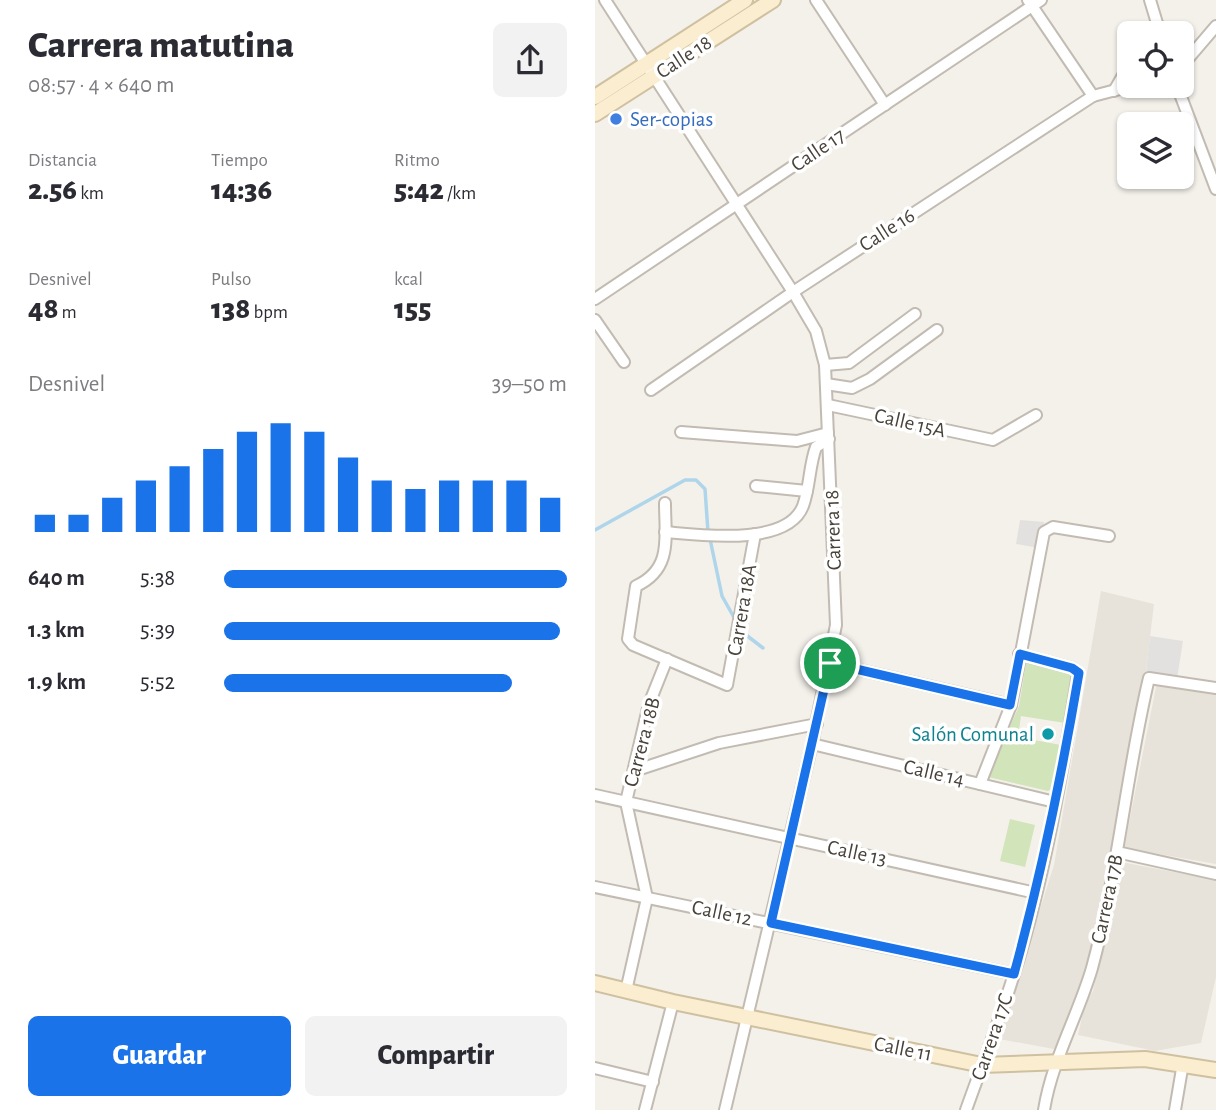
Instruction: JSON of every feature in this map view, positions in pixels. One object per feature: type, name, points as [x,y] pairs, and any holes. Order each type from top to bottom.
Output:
[{"type":"street","name":"Carrera 18","points":[[605,0],[739,204],[793,292],[816,331],[825,365],[836,603],[830,663],[749,1018],[725,1110]]},
{"type":"street","name":"Calle 18","points":[[595,114],[650,69],[745,0]]},
{"type":"street","name":"Calle 18","points":[[595,97],[773,0]]},
{"type":"street","points":[[816,0],[885,105]]},
{"type":"street","points":[[1150,0],[1156,21]]},
{"type":"street","points":[[1034,2],[1093,96]]},
{"type":"street","name":"Calle 17","points":[[595,299],[1034,2]]},
{"type":"street","points":[[1194,53],[1216,26]]},
{"type":"street","points":[[1114,91],[1117,86]]},
{"type":"street","name":"Calle 16","points":[[651,390],[793,292],[1093,96],[1117,90]]},
{"type":"street","points":[[1182,98],[1216,189]]},
{"type":"street","points":[[825,365],[849,363],[915,314]]},
{"type":"street","points":[[595,320],[624,362]]},
{"type":"street","points":[[827,384],[852,388],[870,379],[937,330]]},
{"type":"street","name":"Calle 15A","points":[[828,405],[993,440],[1036,415]]},
{"type":"street","points":[[681,432],[797,441],[828,436]]},
{"type":"street","points":[[665,532],[755,534],[782,528],[791,523],[802,509],[816,447],[828,436]]},
{"type":"street","points":[[756,486],[807,491]]},
{"type":"street","points":[[665,503],[662,565],[651,578],[636,586],[627,636],[633,645],[667,659]]},
{"type":"street","points":[[980,784],[1010,705],[1044,532],[1053,527],[1109,536]]},
{"type":"street","name":"Carrera 18A","points":[[667,659],[727,685],[738,639],[755,534]]},
{"type":"street","name":"Carrera 17C","points":[[966,1110],[1014,974],[1036,893],[1078,677],[1076,669],[1020,654]]},
{"type":"street","name":"Carrera 18B","points":[[626,991],[647,898],[626,802],[649,704],[667,659]]},
{"type":"street","points":[[830,663],[1010,705]]},
{"type":"street","name":"Carrera 17B","points":[[1044,1110],[1056,1062],[1092,968],[1117,852],[1148,681],[1152,677],[1216,688]]},
{"type":"street","points":[[634,771],[719,743],[817,724]]},
{"type":"street","name":"Calle 14","points":[[812,744],[1055,802]]},
{"type":"street","name":"Calle 13","points":[[595,795],[1036,893]]},
{"type":"street","points":[[1117,852],[1216,874]]},
{"type":"street","name":"Calle 12","points":[[595,887],[1014,974]]},
{"type":"street","name":"Calle 11","points":[[595,983],[673,1002],[982,1065],[1145,1059],[1216,1070]]},
{"type":"street","points":[[645,1110],[673,1002]]},
{"type":"street","points":[[1175,1110],[1183,1063]]},
{"type":"street","points":[[595,1068],[653,1082]]},
{"type":"shaded area","points":[[1020,520],[1044,522],[1039,548],[1016,544]]},
{"type":"shaded area","points":[[1101,591],[1154,604],[1146,670],[1090,964],[1059,1050],[999,1039],[1054,865]]},
{"type":"shaded area","points":[[1150,636],[1183,641],[1177,679],[1146,671]]},
{"type":"shaded area","points":[[1157,682],[1216,692],[1216,864],[1124,848]]},
{"type":"shaded area","points":[[1121,862],[1216,880],[1216,977],[1201,1043],[1155,1051],[1078,1035],[1085,1004],[1093,991]]},
{"type":"green space","points":[[1027,657],[1067,667],[1072,677],[1065,723],[1021,716],[1018,737],[1061,745],[1053,788],[1048,791],[988,777],[1019,706]]},
{"type":"green space","points":[[1010,819],[1035,825],[1025,867],[1000,861]]},
{"type":"waterway","points":[[595,530],[685,480],[696,480],[705,489],[708,532]]},
{"type":"waterway","points":[[710,539],[722,596],[736,621]]},
{"type":"waterway","points":[[741,631],[763,648]]},
{"type":"place","name":"Ser-copias","points":[[616,119]]},
{"type":"place","name":"Salón Comunal","points":[[1048,734]]},
{"type":"route","points":[[1020,654],[1078,671],[1065,758],[1036,893],[1014,974],[771,923],[830,663],[1010,705],[1020,654]]}]
